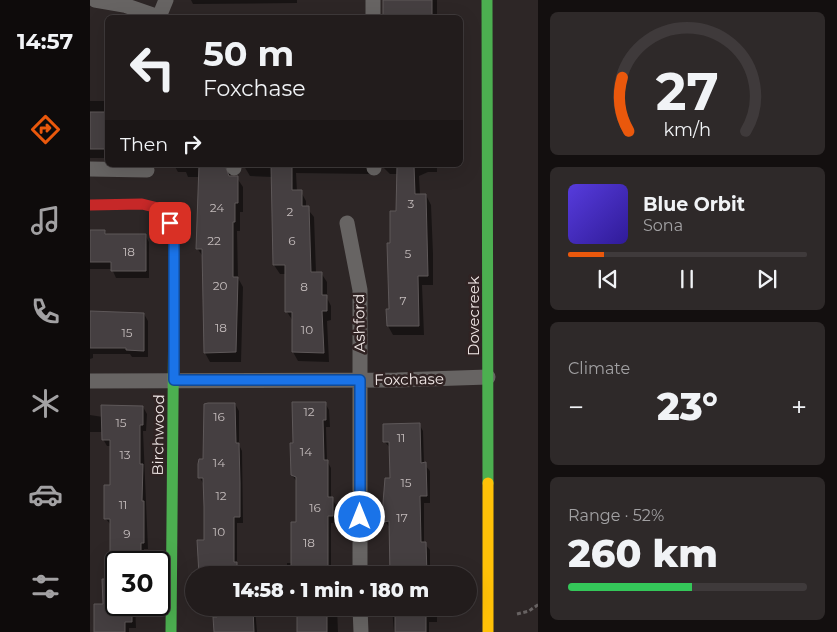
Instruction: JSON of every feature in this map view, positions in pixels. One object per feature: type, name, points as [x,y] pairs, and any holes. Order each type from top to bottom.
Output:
[{"type":"street","points":[[95,0],[124,5],[151,15]]},
{"type":"street","points":[[160,15],[166,0]]},
{"type":"street","points":[[373,0],[373,15]]},
{"type":"street","name":"Dovecreek","points":[[487,0],[488,632]]},
{"type":"street","points":[[90,170],[147,170]]},
{"type":"street","name":"Birchwood","points":[[90,205],[142,204],[166,210],[174,236],[171,632]]},
{"type":"street","name":"Ashford","points":[[347,223],[360,290],[360,566]]},
{"type":"street","name":"Foxchase","points":[[90,381],[360,380],[488,377]]},
{"type":"street","points":[[360,616],[361,632]]},
{"type":"path","points":[[517,614],[528,611],[538,604]]},
{"type":"building","points":[[383,0],[432,0],[432,15],[383,15]]},
{"type":"building","points":[[90,112],[105,112],[105,149],[90,149]]},
{"type":"building","points":[[199,167],[226,167],[229,176],[238,176],[238,203],[235,203],[235,222],[233,222],[233,277],[238,277],[236,352],[204,353],[202,249],[196,249]]},
{"type":"building","points":[[271,167],[292,167],[292,190],[302,190],[302,206],[309,206],[311,272],[322,272],[322,295],[327,295],[327,311],[322,311],[324,353],[292,352],[292,312],[285,312],[285,265],[273,265]]},
{"type":"building","points":[[397,167],[414,167],[415,194],[426,194],[428,276],[418,276],[419,326],[387,326],[386,309],[389,309],[387,243],[390,243],[390,211],[396,211]]},
{"type":"building","points":[[90,230],[105,230],[105,234],[146,234],[146,271],[111,271],[111,262],[90,262]]},
{"type":"building","points":[[90,311],[144,313],[144,351],[126,350],[126,348],[90,348]]},
{"type":"building","points":[[292,402],[326,402],[326,420],[323,420],[324,460],[328,460],[328,497],[333,497],[333,516],[328,516],[328,566],[291,566],[291,522],[296,522],[296,477],[291,475],[290,443],[293,443]]},
{"type":"building","points":[[235,403],[240,483],[240,517],[234,517],[234,562],[237,562],[237,566],[198,566],[197,540],[204,540],[203,478],[198,478],[198,464],[199,459],[203,459],[204,404]]},
{"type":"building","points":[[101,405],[143,406],[143,425],[140,425],[140,464],[143,464],[144,543],[141,543],[141,551],[110,551],[110,519],[104,519],[104,485],[110,485],[110,440],[102,440]]},
{"type":"building","points":[[420,423],[421,463],[426,462],[427,496],[420,496],[421,542],[426,542],[427,566],[390,566],[389,521],[383,522],[385,478],[390,478],[389,442],[383,442],[383,424]]},
{"type":"building","points":[[102,579],[105,579],[105,616],[132,616],[132,622],[125,622],[125,632],[94,632],[94,604],[103,604]]},
{"type":"building","points":[[253,616],[254,632],[214,632],[213,617]]},
{"type":"building","points":[[297,616],[327,616],[327,632],[297,632]]},
{"type":"building","points":[[395,616],[426,616],[426,632],[395,632]]},
{"type":"traffic: fast","points":[[487,0],[488,483]]},
{"type":"traffic: fast","points":[[171,632],[174,294]]},
{"type":"traffic: slow","points":[[488,483],[488,632]]},
{"type":"traffic: jam","points":[[90,205],[142,204],[166,210],[174,236],[174,294]]},
{"type":"route","points":[[170,223],[174,236],[174,380],[360,380],[360,517]]}]
